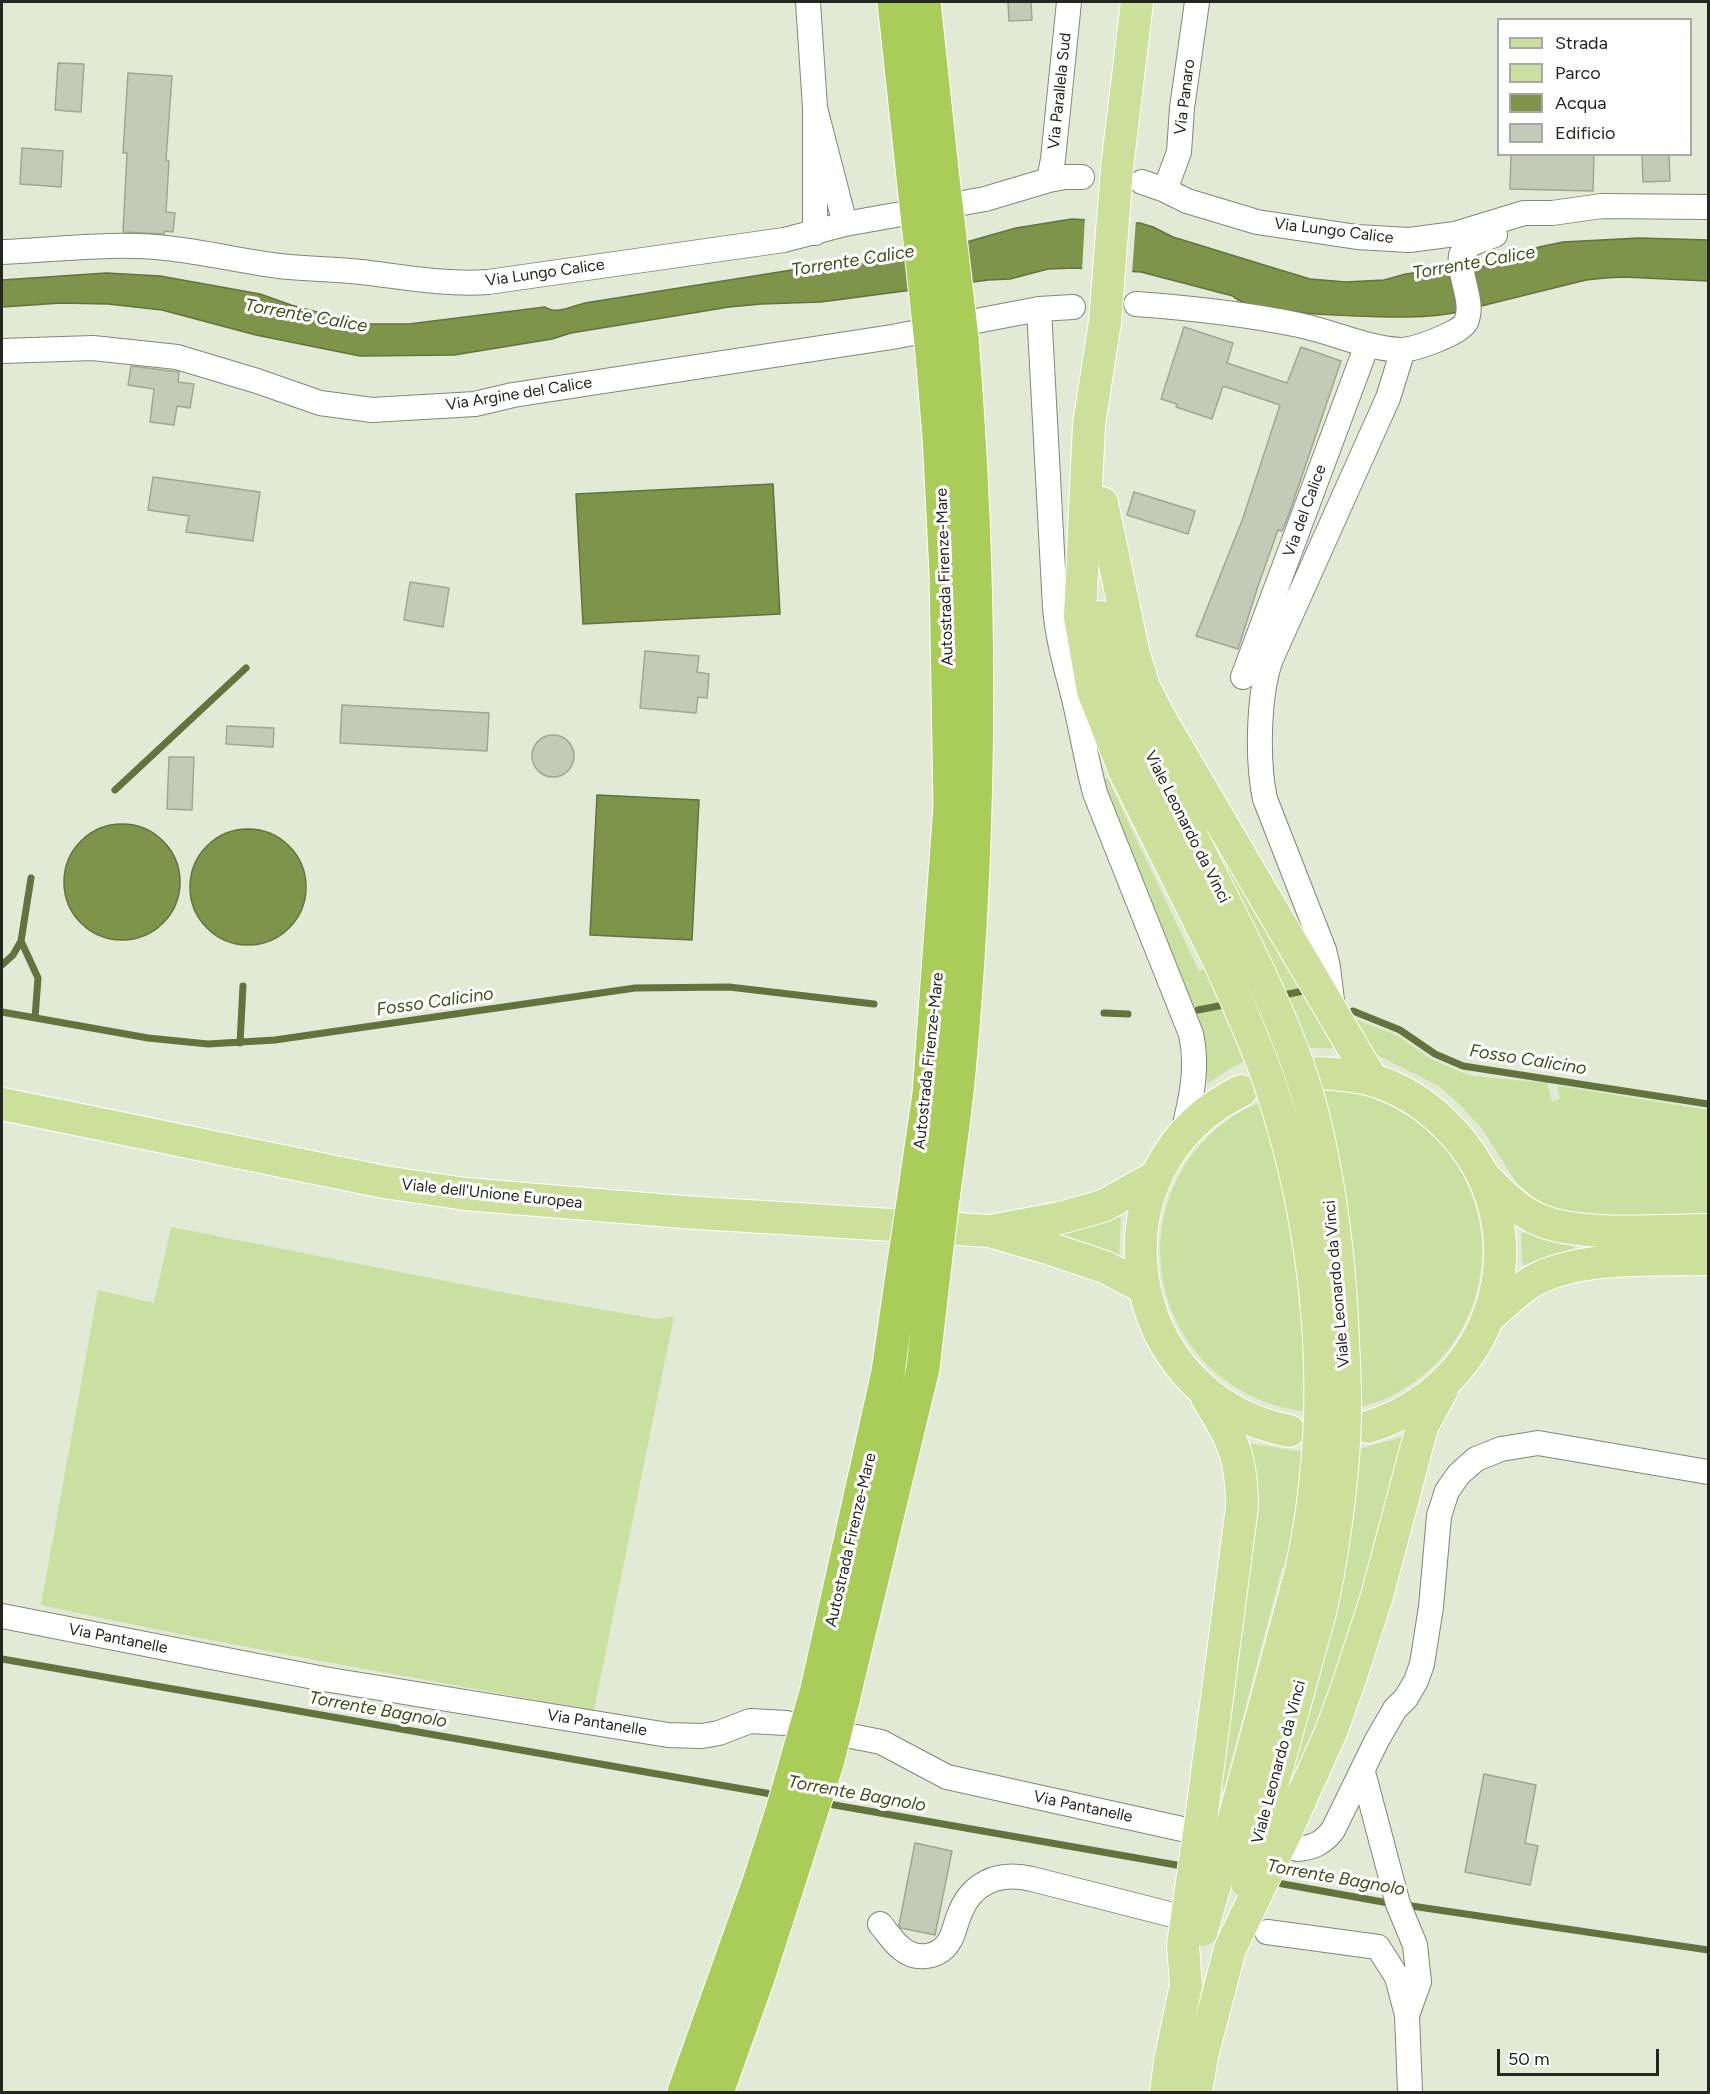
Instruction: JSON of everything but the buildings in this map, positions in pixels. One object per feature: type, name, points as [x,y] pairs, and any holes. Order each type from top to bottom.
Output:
[{"type":"highway","name":"Autostrada Firenze-Mare","points":[[894,2],[929,183]]},
{"type":"highway","name":"Autostrada Firenze-Mare","points":[[684,2092],[828,1760],[830,1695],[923,1368],[920,1263],[929,1197],[960,1062],[974,862],[976,765],[972,494],[946,341],[929,183],[924,2]]},
{"type":"highway","name":"Autostrada Firenze-Mare","points":[[717,2092],[753,1991],[773,1885]]},
{"type":"main road","name":"Viale Leonardo da Vinci","points":[[1137,2],[1141,180],[1105,323],[1089,424],[1080,616],[1093,691],[1111,739],[1124,770],[1219,961],[1256,1046],[1284,1128],[1296,1176],[1312,1263],[1319,1346],[1320,1424],[1315,1487],[1315,1573],[1320,1613],[1270,1832],[1186,1985],[1170,2061],[1167,2092]]},
{"type":"main road","name":"Viale Leonardo da Vinci","points":[[1105,323],[1107,408],[1099,595],[1105,641],[1119,690],[1247,947],[1287,1034],[1311,1105],[1323,1156],[1335,1227],[1341,1304],[1345,1416],[1341,1490],[1315,1573]]},
{"type":"main road","points":[[1102,503],[1134,655],[1144,687],[1372,1080]]},
{"type":"main road","points":[[1076,704],[1080,616]]},
{"type":"main road","points":[[1318,1073],[1342,1074],[1372,1080],[1417,1101],[1437,1116],[1460,1140],[1482,1175],[1492,1198],[1499,1229],[1500,1262],[1496,1294],[1478,1341],[1464,1362],[1428,1398],[1385,1422],[1368,1427]]},
{"type":"main road","points":[[1186,1985],[1183,1945],[1192,1820],[1242,1507],[1242,1477],[1236,1449],[1228,1431],[1199,1387],[1179,1365],[1163,1341],[1151,1315],[1143,1287],[1140,1258],[1141,1230],[1147,1203],[1167,1157],[1182,1137],[1203,1116],[1240,1091]]},
{"type":"main road","name":"Viale dell'Unione Europea","points":[[2,1104],[384,1182],[465,1194],[683,1212],[989,1231],[1105,1267],[1143,1287]]},
{"type":"main road","points":[[1482,1175],[1503,1197],[1518,1208],[1550,1224],[1592,1231],[1708,1230]]},
{"type":"main road","name":"Viale dell'Unione Europea","points":[[989,1231],[1060,1218],[1102,1206],[1157,1176]]},
{"type":"main road","points":[[1488,1318],[1531,1282],[1554,1271],[1575,1265],[1598,1262],[1708,1259]]},
{"type":"main road","points":[[1196,2092],[1202,2056],[1230,1949],[1270,1832],[1331,1732],[1377,1596],[1422,1427],[1447,1381]]},
{"type":"main road","points":[[1199,1387],[1240,1414],[1263,1424],[1289,1431]]},
{"type":"street","points":[[808,2],[815,108],[815,233]]},
{"type":"street","name":"Via Parallela Sud","points":[[1049,180],[1069,2]]},
{"type":"street","name":"Via Panaro","points":[[1141,180],[1179,152],[1182,108],[1197,2]]},
{"type":"street","points":[[815,108],[845,224]]},
{"type":"street","name":"Via Lungo Calice","points":[[2,252],[103,246],[149,246],[276,265],[333,268],[465,284],[784,240],[845,224],[985,200],[1049,180],[1082,177]]},
{"type":"street","name":"Via Lungo Calice","points":[[1141,180],[1187,201],[1257,222],[1357,237],[1409,240],[1455,234],[1524,213],[1552,213],[1602,206],[1708,207]]},
{"type":"street","points":[[1136,304],[1186,308],[1299,325],[1367,345],[1403,350],[1444,338],[1458,331],[1466,321],[1469,310],[1461,269],[1462,253],[1474,243],[1552,213]]},
{"type":"street","name":"Via Argine del Calice","points":[[2,351],[93,348],[177,357],[320,403],[372,410],[475,404],[525,393],[892,337],[1040,309],[1073,307]]},
{"type":"street","points":[[1040,309],[1056,624],[1059,645],[1076,704],[1084,751],[1095,793],[1191,1034],[1194,1049],[1193,1084],[1182,1137]]},
{"type":"street","name":"Via del Calice","points":[[1243,677],[1367,345]]},
{"type":"street","points":[[1334,1017],[1324,950],[1265,799],[1260,769],[1263,690],[1271,659],[1388,398],[1403,350]]},
{"type":"street","points":[[1270,1832],[1318,1845],[1326,1839],[1333,1830],[1395,1709],[1406,1698],[1416,1681],[1422,1664],[1431,1607],[1439,1516],[1447,1491],[1459,1474],[1476,1459],[1501,1449],[1538,1443],[1708,1472]]},
{"type":"street","name":"Via Pantanelle","points":[[2,1616],[324,1679],[668,1735],[702,1736],[750,1721],[786,1723],[881,1742],[947,1777],[1192,1820]]},
{"type":"street","points":[[1363,1772],[1398,1904],[1415,1945],[1419,1982],[1407,2015]]},
{"type":"street","points":[[880,1924],[902,1949],[912,1955],[935,1954],[950,1942],[962,1908],[976,1889],[993,1879],[1009,1876],[1168,1914]]},
{"type":"street","points":[[1267,1932],[1378,1947],[1397,1977],[1407,2015],[1410,2092]]},
{"type":"green space","points":[[1168,756],[1336,1048],[1291,1048],[1264,1053],[1207,1083],[1205,1046],[1114,814],[1103,779],[1108,779],[1199,971],[1258,942]]},
{"type":"green space","points":[[1348,1016],[1398,1036],[1431,1059],[1472,1076],[1547,1083],[1552,1102],[1560,1099],[1557,1088],[1560,1086],[1708,1110],[1708,1215],[1606,1216],[1564,1213],[1538,1202],[1516,1182],[1482,1129],[1461,1106],[1439,1086],[1371,1052]]},
{"type":"green space","points":[[1305,1090],[1337,1090],[1368,1096],[1397,1109],[1423,1126],[1446,1149],[1463,1175],[1476,1204],[1482,1235],[1479,1283],[1470,1313],[1455,1341],[1423,1376],[1397,1393],[1368,1406],[1337,1412],[1305,1412],[1274,1406],[1245,1393],[1219,1376],[1196,1353],[1179,1327],[1166,1298],[1160,1267],[1160,1235],[1166,1204],[1179,1175],[1196,1149],[1219,1126],[1245,1109],[1274,1096]]},
{"type":"green space","points":[[1121,1218],[1119,1257],[1058,1234]]},
{"type":"green space","points":[[171,1227],[517,1295],[657,1319],[674,1316],[594,1710],[248,1647],[41,1605],[98,1290],[154,1303]]},
{"type":"green space","points":[[1526,1231],[1544,1239],[1572,1244],[1575,1248],[1525,1265],[1522,1262],[1521,1234]]},
{"type":"green space","points":[[1402,1437],[1339,1676],[1284,1799],[1343,1576],[1282,1568],[1224,1789],[1220,1790],[1247,1443],[1311,1453],[1352,1451]]},
{"type":"water","name":"Torrente Calice","points":[[1072,219],[1140,223],[1173,237],[1310,279],[1346,282],[1384,280],[1435,270],[1453,273],[1482,267],[1539,247],[1563,242],[1639,238],[1708,240],[1708,281],[1624,277],[1586,280],[1475,309],[1429,316],[1388,317],[1326,315],[1267,308],[1245,303],[1233,296],[1141,272],[1074,268],[1048,269],[1010,279],[821,302],[729,307],[454,355],[360,356],[256,335],[162,310],[108,304],[61,303],[2,307],[2,280],[106,273],[160,276],[260,294],[335,317],[370,324],[409,324],[545,307],[560,310],[585,303],[867,258],[903,260],[1016,228]]},
{"type":"water","points":[[773,484],[780,614],[583,624],[576,494]]},
{"type":"water","points":[[597,795],[699,800],[692,940],[590,935]]},
{"type":"water","points":[[122,824],[144,829],[163,841],[175,860],[180,882],[175,904],[163,923],[144,935],[122,940],[100,935],[81,923],[69,904],[64,882],[69,860],[81,841],[100,829]]},
{"type":"water","points":[[248,829],[270,834],[289,846],[301,865],[306,887],[301,909],[289,928],[270,940],[248,945],[226,940],[207,928],[195,909],[190,887],[195,865],[207,846],[226,834]]},
{"type":"pier","points":[[1085,216],[1136,220],[1132,274],[1082,271]]},
{"type":"waterway","points":[[115,790],[246,668]]},
{"type":"waterway","points":[[31,878],[21,941],[38,978],[35,1018]]},
{"type":"waterway","points":[[2,965],[13,955],[21,941]]},
{"type":"waterway","points":[[240,1043],[243,986]]},
{"type":"waterway","name":"Fosso Calicino","points":[[2,1012],[148,1038],[208,1044],[275,1040],[635,988],[729,987],[874,1004]]},
{"type":"waterway","name":"Fosso Calicino","points":[[1279,996],[1303,991]]},
{"type":"waterway","name":"Fosso Calicino","points":[[1198,1010],[1229,1004]]},
{"type":"waterway","name":"Fosso Calicino","points":[[1353,1011],[1400,1030],[1435,1054],[1463,1066],[1708,1104]]},
{"type":"waterway","name":"Fosso Calicino","points":[[1104,1013],[1128,1014]]},
{"type":"waterway","name":"Torrente Bagnolo","points":[[2,1659],[777,1795]]},
{"type":"waterway","name":"Torrente Bagnolo","points":[[823,1803],[1188,1867]]},
{"type":"waterway","name":"Torrente Bagnolo","points":[[1272,1882],[1394,1904]]},
{"type":"waterway","name":"Torrente Bagnolo","points":[[1405,1905],[1708,1950]]}]
